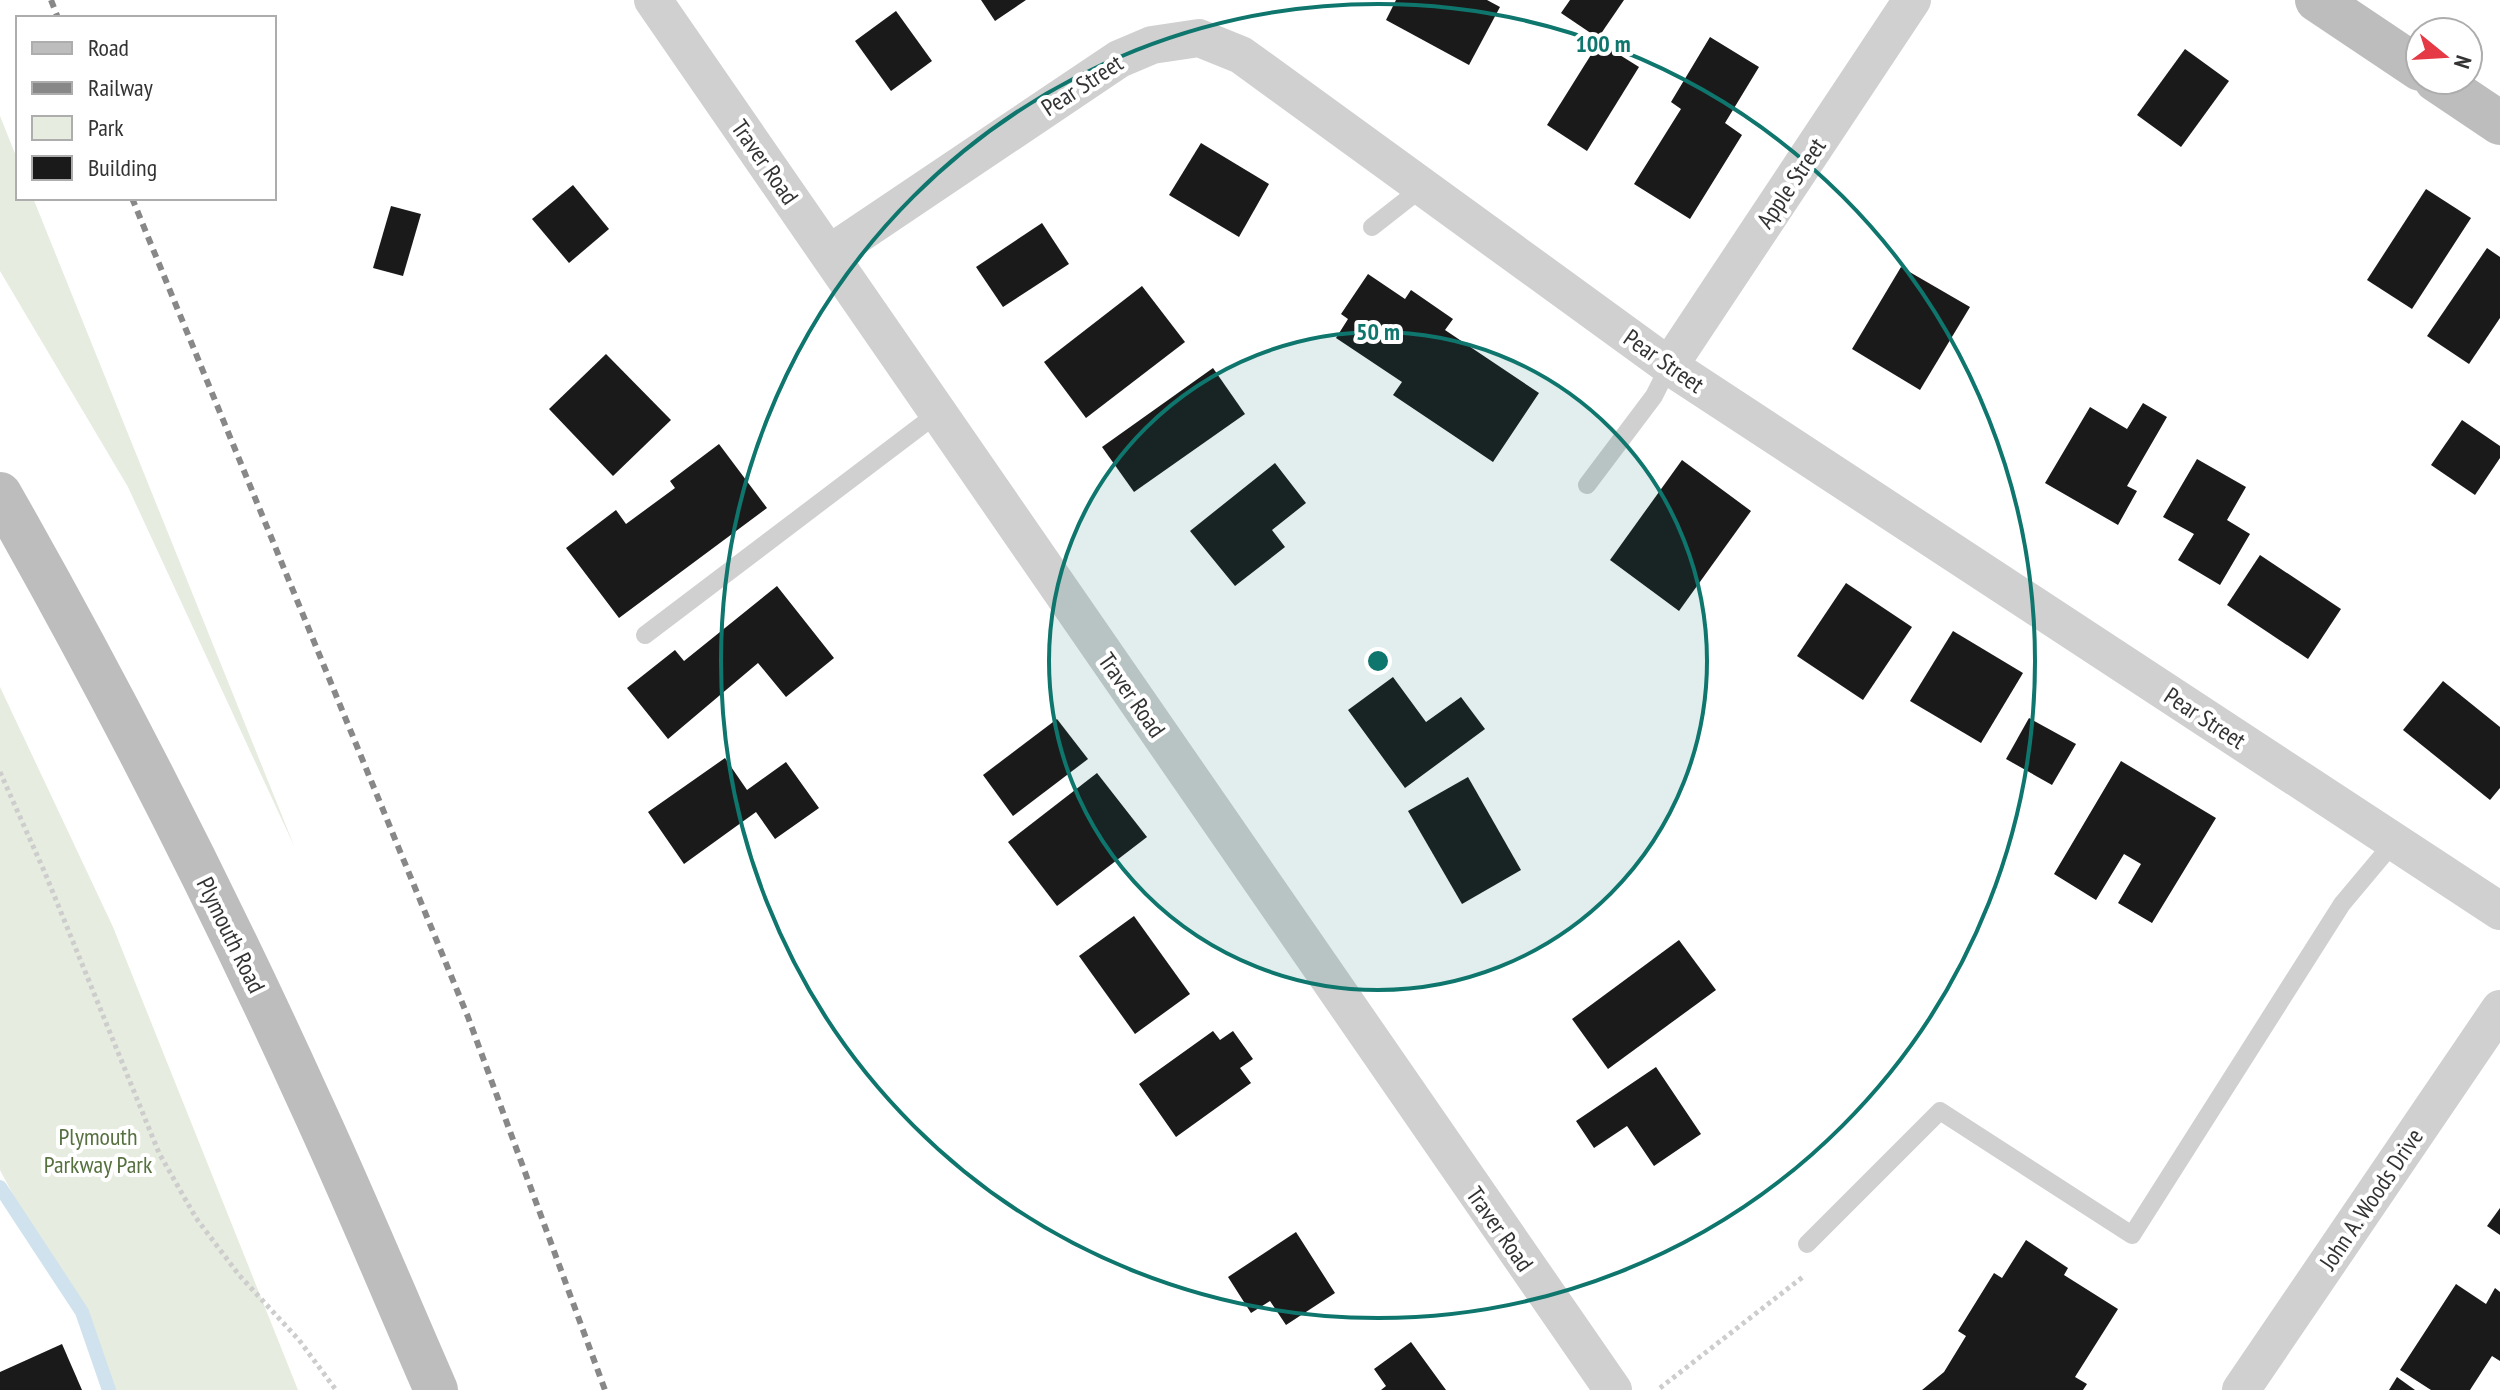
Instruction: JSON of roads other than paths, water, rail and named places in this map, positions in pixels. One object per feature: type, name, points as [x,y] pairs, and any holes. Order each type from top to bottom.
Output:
[{"type":"main road","points":[[2317,0],[2404,58]]},
{"type":"main road","points":[[2460,96],[2500,123]]},
{"type":"main road","name":"Plymouth Road","points":[[0,494],[97,671],[222,913],[311,1104],[436,1390]]},
{"type":"street","name":"Traver Road","points":[[653,0],[1613,1390]]},
{"type":"street","name":"Apple Street","points":[[1669,366],[1912,0]]},
{"type":"street","name":"Pear Street","points":[[829,254],[1119,59],[1152,45],[1199,38],[1241,55],[1669,366],[2500,911]]},
{"type":"street","name":"John A. Woods Drive","points":[[2241,1390],[2500,1009]]},
{"type":"lane","points":[[1372,227],[1423,187]]},
{"type":"lane","points":[[1587,485],[1654,396],[1669,366]]},
{"type":"lane","points":[[645,635],[938,413]]},
{"type":"lane","points":[[1807,1244],[1940,1111],[2132,1235],[2342,904],[2394,842]]},
{"type":"waterway","points":[[0,1187],[82,1312],[109,1390]]},
{"type":"railway","points":[[51,0],[57,16]]},
{"type":"railway","points":[[133,200],[468,1017],[605,1390]]},
{"type":"park label","name":"Plymouth Parkway Park","points":[[98,1150]]}]
